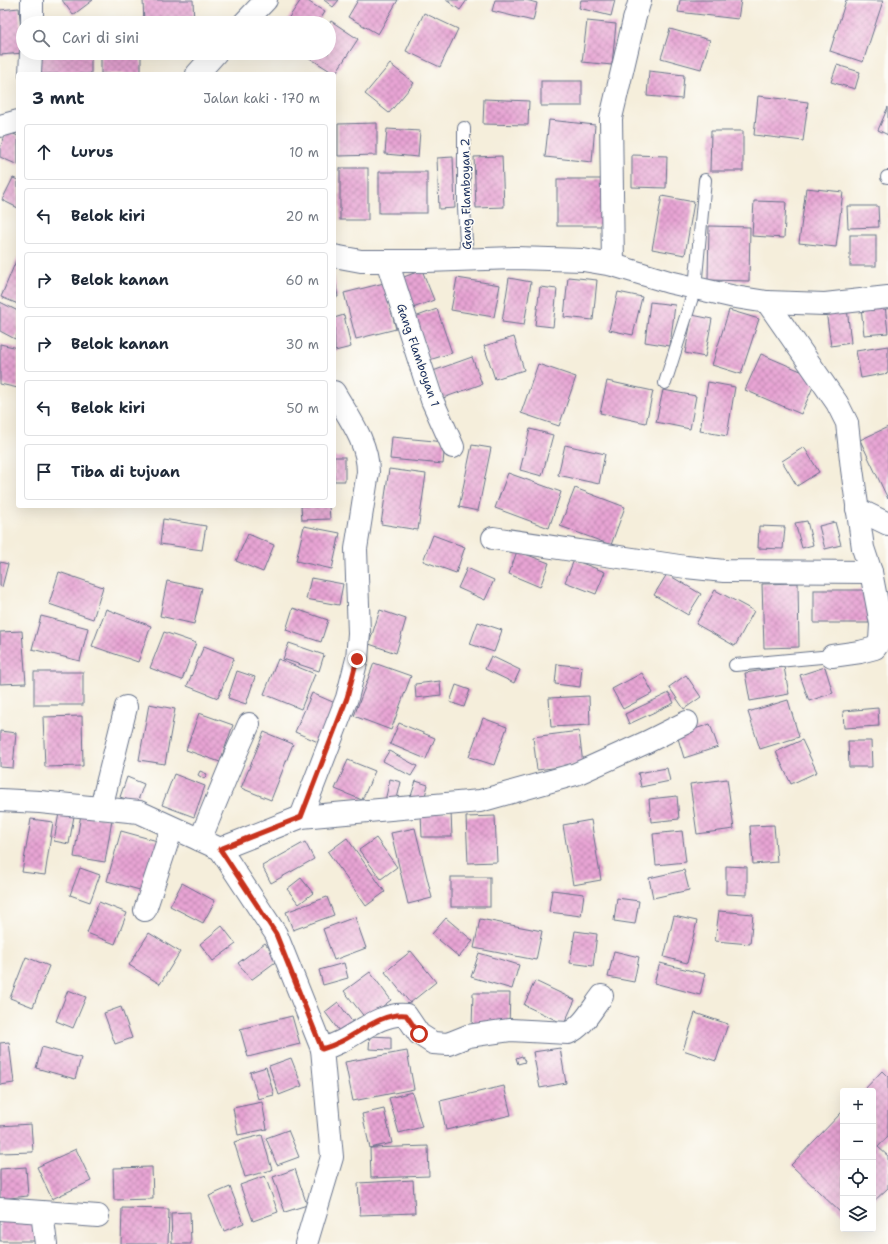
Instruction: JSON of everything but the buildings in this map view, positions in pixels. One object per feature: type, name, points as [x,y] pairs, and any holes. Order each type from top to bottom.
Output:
[{"type":"street","points":[[32,0],[32,16]]},
{"type":"street","points":[[251,16],[266,0]]},
{"type":"street","points":[[613,265],[611,118],[640,0]]},
{"type":"street","points":[[30,72],[31,60]]},
{"type":"street","points":[[199,72],[210,60]]},
{"type":"street","points":[[0,126],[16,122]]},
{"type":"street","points":[[336,256],[361,261],[515,258],[583,260],[613,265],[669,282],[695,288],[767,302],[825,304],[888,297]]},
{"type":"street","name":"Gang Flamboyan 1","points":[[387,261],[432,400],[453,447]]},
{"type":"street","points":[[767,302],[836,403],[847,423],[863,548],[871,572],[881,624],[878,645],[875,648],[868,651],[832,656]]},
{"type":"street","points":[[301,817],[347,698],[357,659],[360,633],[356,549],[368,472],[368,460],[361,436],[336,395]]},
{"type":"street","points":[[857,509],[888,524]]},
{"type":"street","points":[[493,538],[686,567],[724,571],[871,572]]},
{"type":"street","points":[[101,808],[126,706]]},
{"type":"street","points":[[220,849],[301,817],[480,801],[576,774],[687,722]]},
{"type":"street","points":[[200,840],[232,760],[249,724]]},
{"type":"street","points":[[0,800],[40,802],[139,812],[220,849],[276,934],[322,1049],[332,1157],[306,1244]]},
{"type":"street","points":[[145,910],[172,828]]},
{"type":"street","points":[[322,1049],[341,1042],[386,1018],[398,1014],[406,1015],[419,1034],[433,1043],[448,1044],[468,1036],[510,1030],[568,1033],[581,1024],[602,996]]},
{"type":"street","points":[[0,1209],[98,1216]]},
{"type":"street","points":[[42,1212],[46,1244]]},
{"type":"lane","name":"Gang Flamboyan 2","points":[[464,128],[464,207],[467,259]]},
{"type":"lane","points":[[665,382],[679,334],[695,288],[705,180]]},
{"type":"lane","points":[[735,665],[832,656]]},
{"type":"route","points":[[357,659],[347,698],[301,817],[220,849],[276,934],[322,1049],[341,1042],[367,1027],[398,1014],[406,1015],[419,1034]]}]
